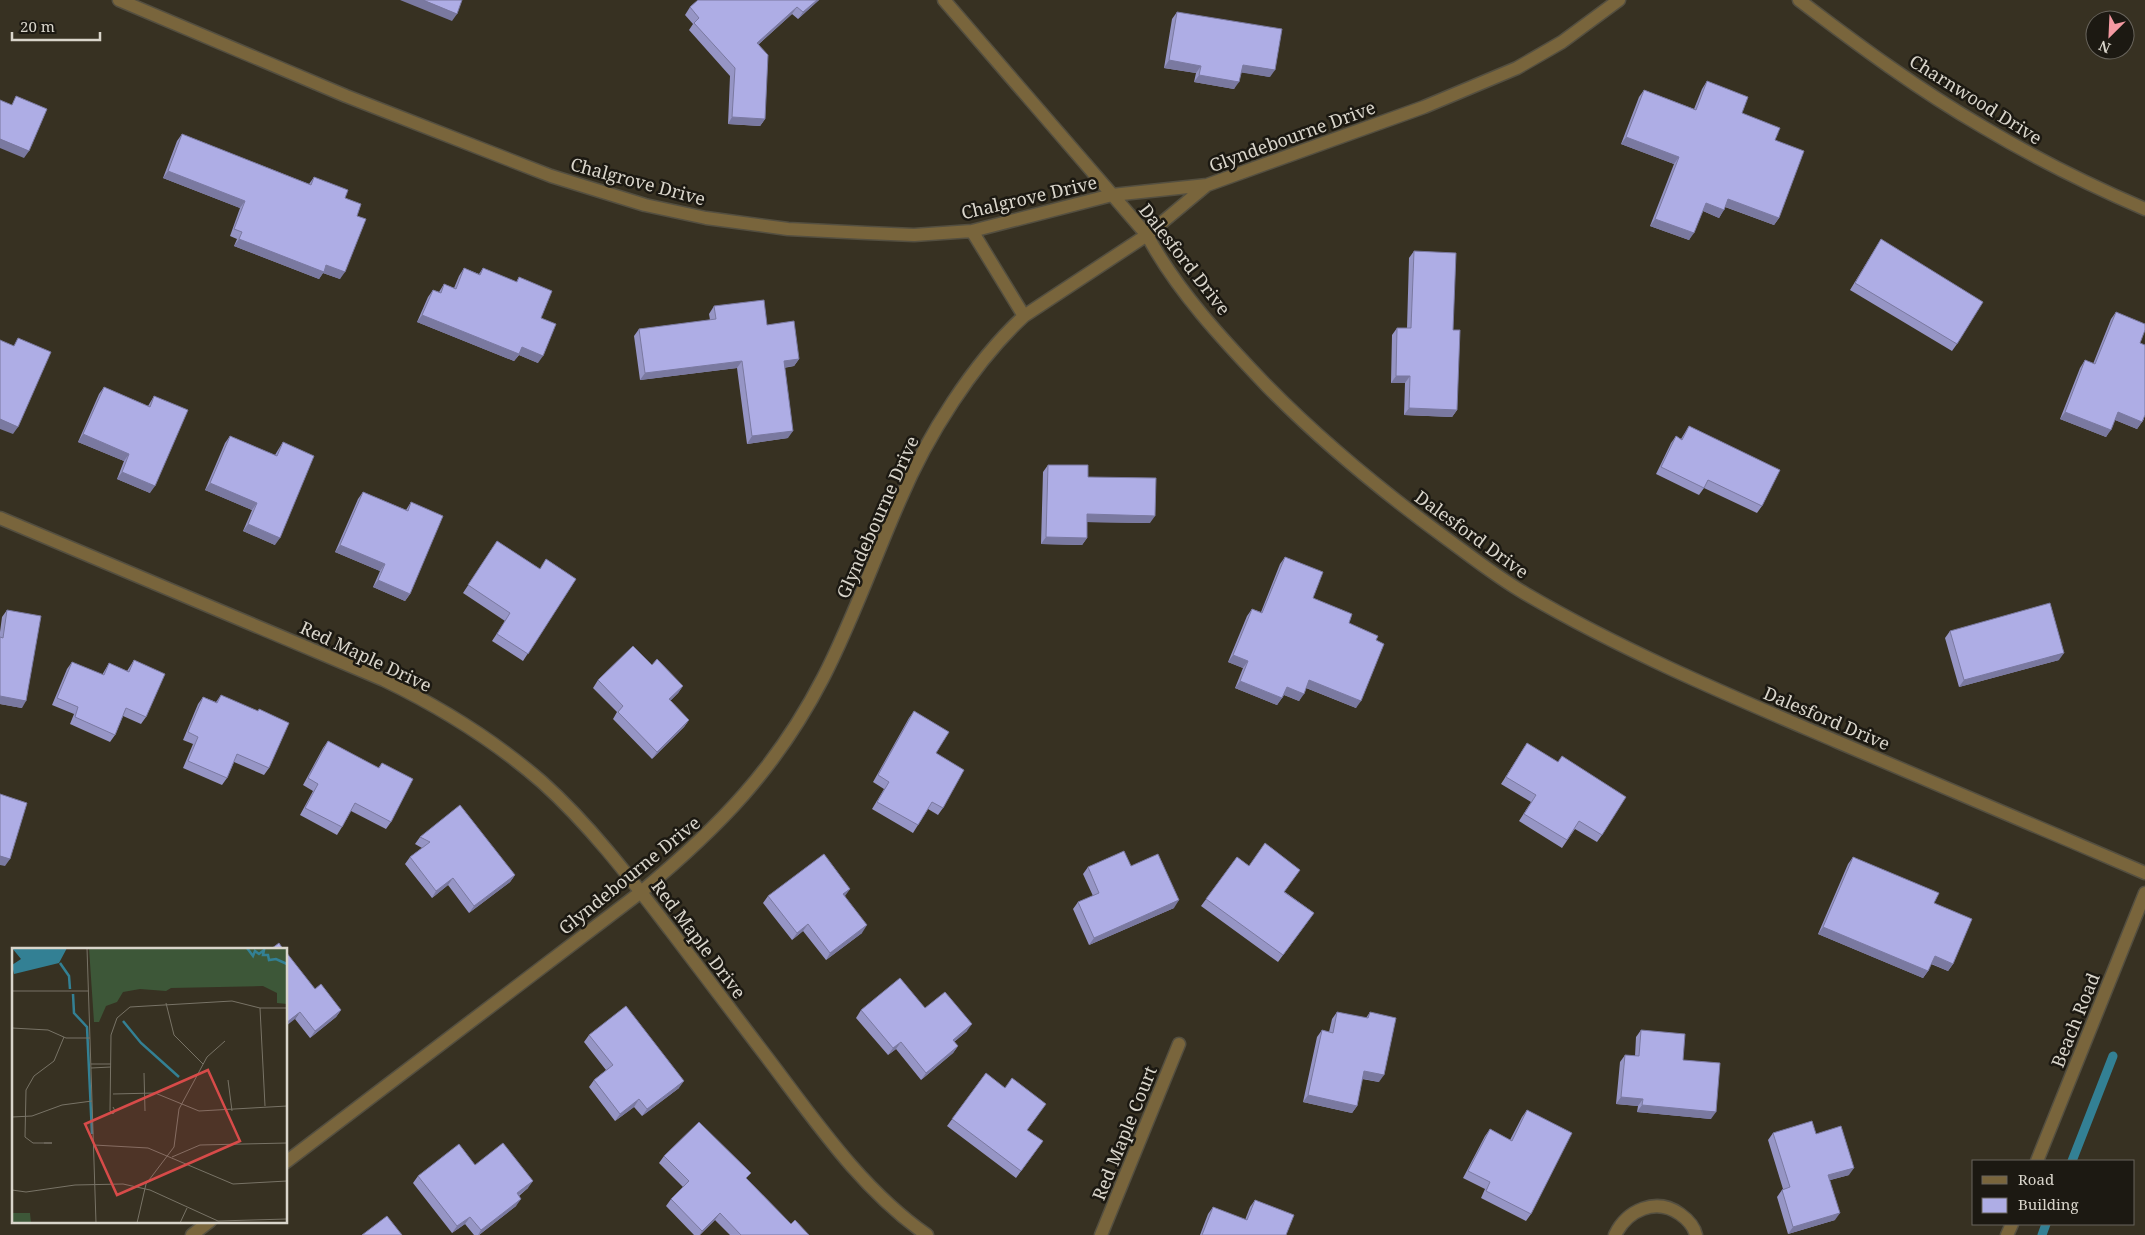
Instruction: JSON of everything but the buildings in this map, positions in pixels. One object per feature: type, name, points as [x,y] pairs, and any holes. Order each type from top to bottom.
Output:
[{"type":"street","name":"Chalgrove Drive","points":[[119,0],[346,96],[551,176],[646,205],[706,218],[788,229],[914,235],[972,231],[1112,195],[1207,185]]},
{"type":"street","name":"Dalesford Drive","points":[[944,0],[1147,235],[1162,264],[1249,367],[1308,426],[1376,485],[1491,572],[1524,593],[1635,651],[1778,717],[2145,873]]},
{"type":"street","name":"Glyndebourne Drive","points":[[288,1160],[641,892],[715,828],[750,789],[774,758],[804,713],[824,677],[844,636],[900,498],[927,445],[958,396],[984,360],[1024,316],[1147,235],[1207,185],[1415,110],[1517,68],[1562,42],[1618,0]]},
{"type":"street","name":"Charnwood Drive","points":[[1799,0],[1890,66],[1982,127],[2046,163],[2145,209]]},
{"type":"street","points":[[972,231],[1024,316]]},
{"type":"street","name":"Red Maple Drive","points":[[0,518],[384,680],[436,708],[510,756],[542,782],[588,828],[641,892],[827,1136],[892,1207],[927,1235]]},
{"type":"street","name":"Beach Road","points":[[2037,1160],[2145,892]]},
{"type":"street","name":"Red Maple Court","points":[[1100,1235],[1179,1044]]},
{"type":"street","points":[[1615,1235],[1620,1225],[1632,1214],[1647,1206],[1657,1206],[1673,1209],[1686,1218],[1696,1235]]},
{"type":"street","points":[[192,1235],[209,1222]]},
{"type":"waterway","points":[[2072,1160],[2113,1056]]},
{"type":"waterway","points":[[2042,1235],[2046,1225]]}]
